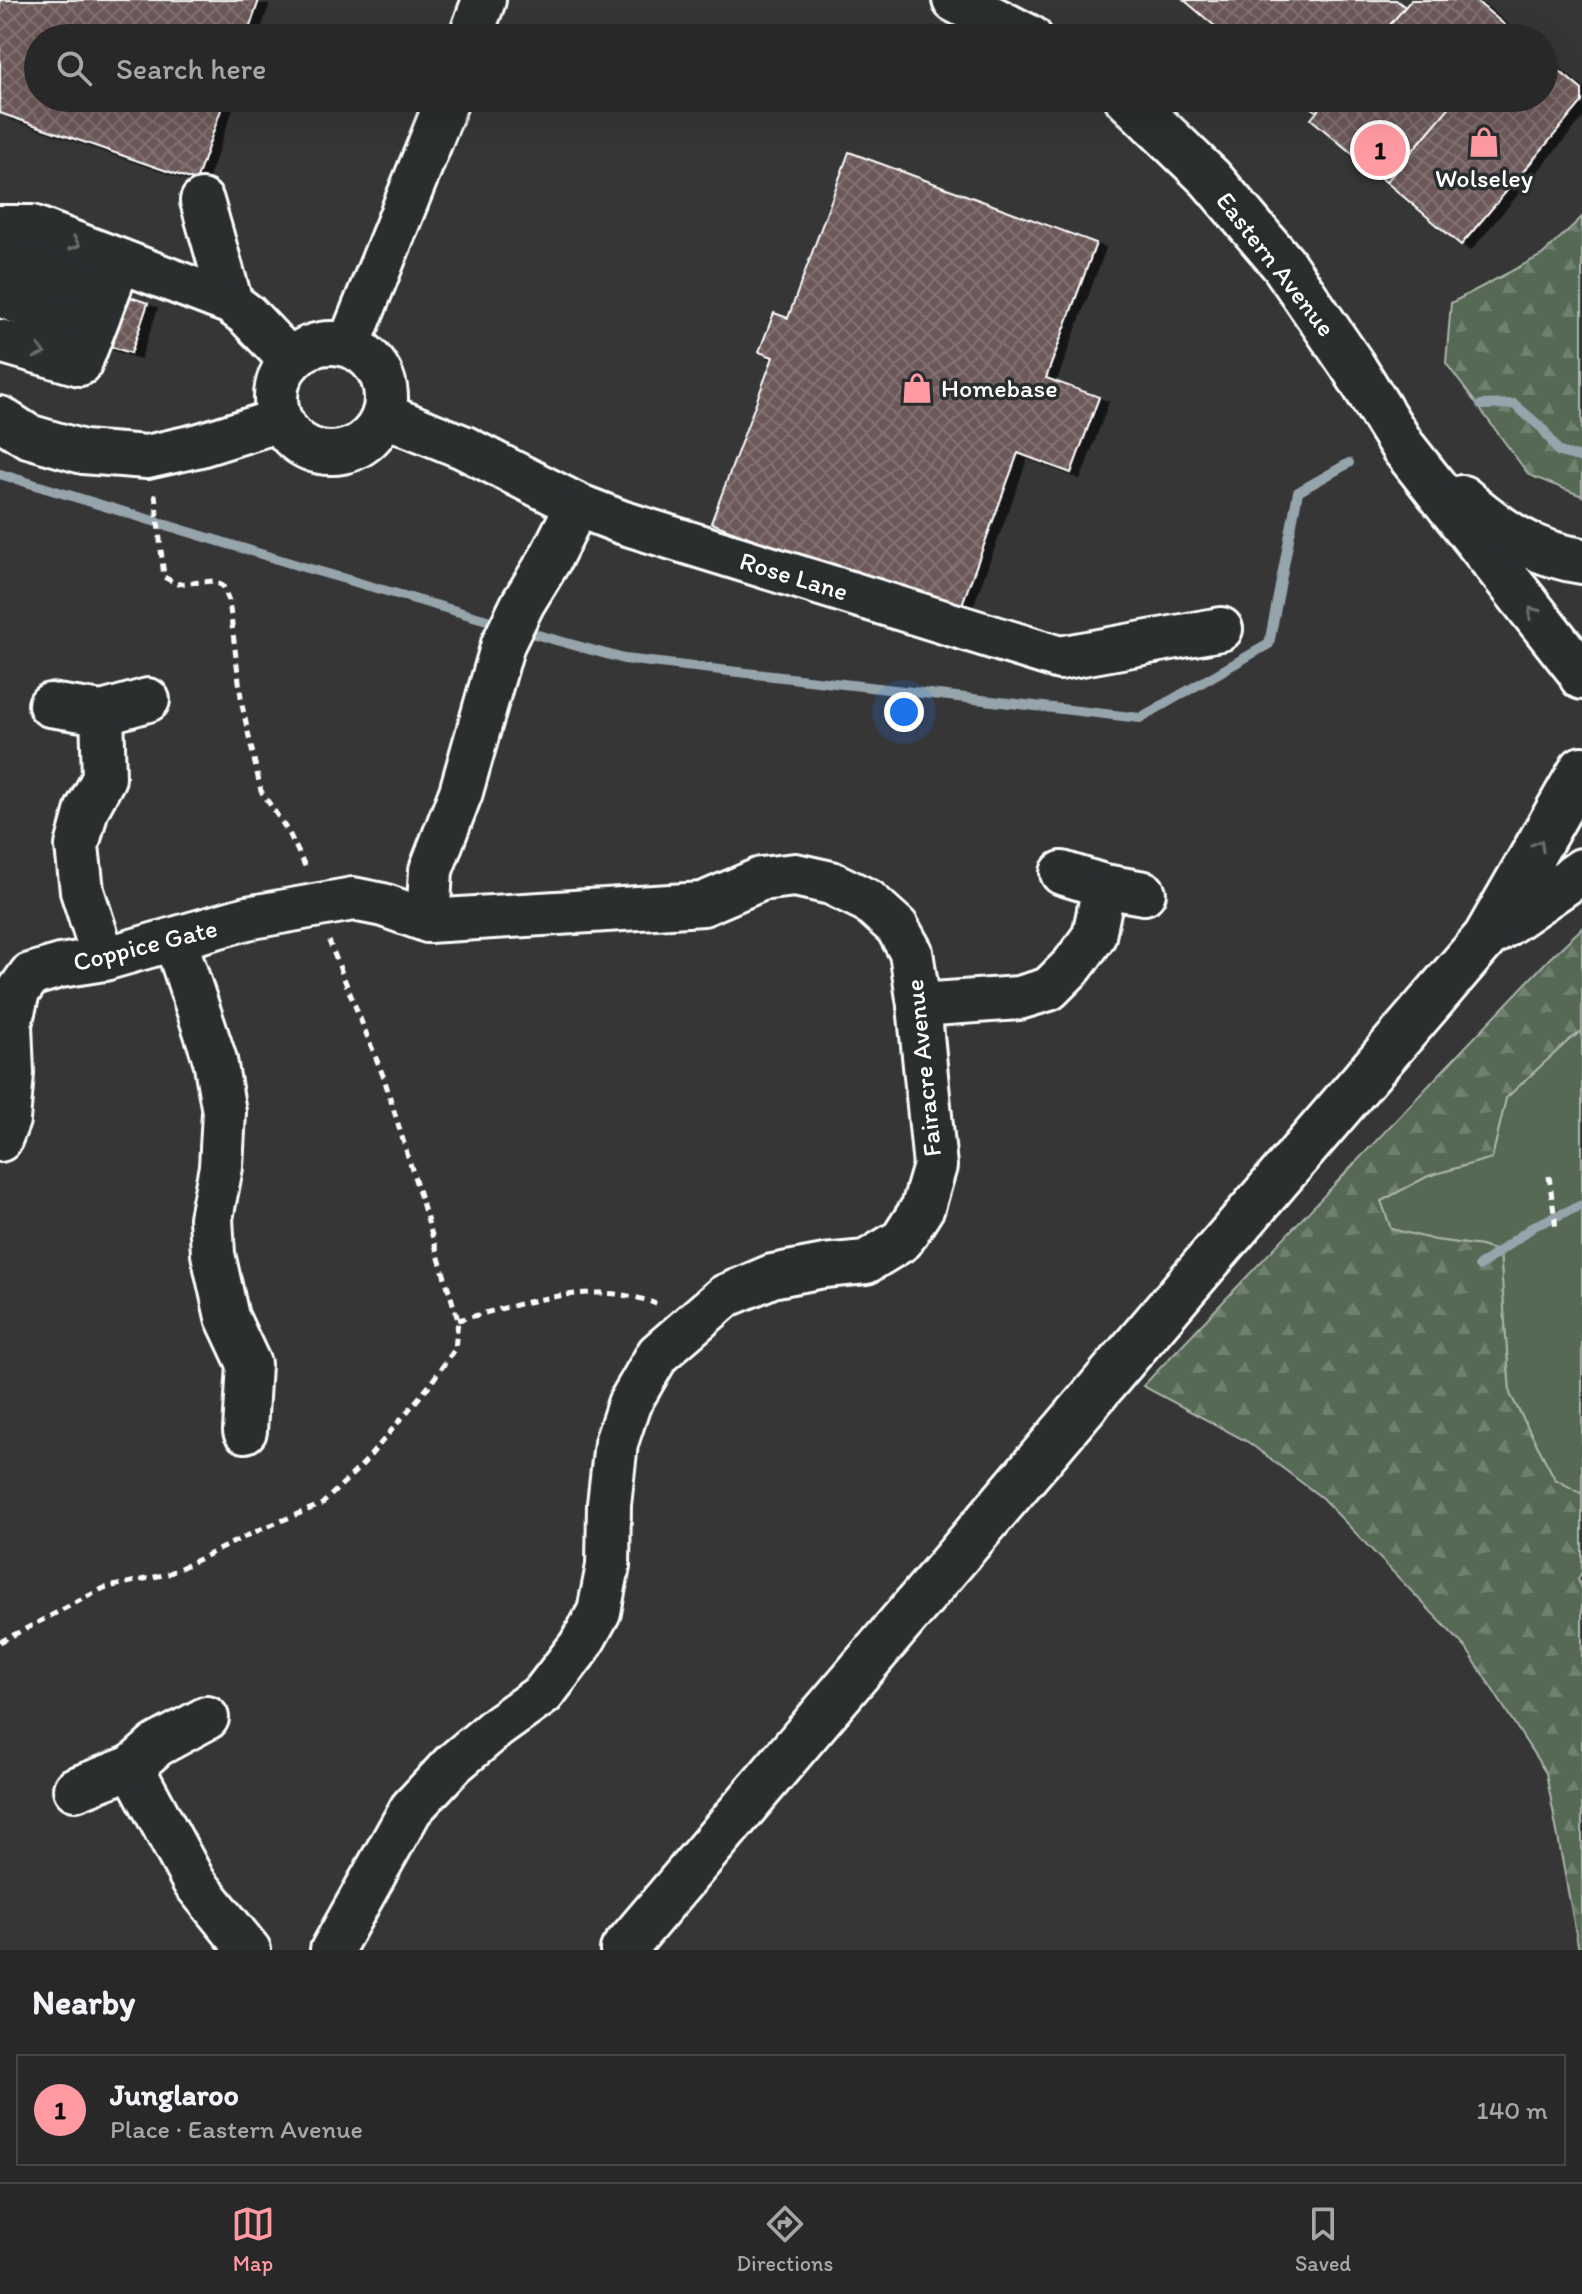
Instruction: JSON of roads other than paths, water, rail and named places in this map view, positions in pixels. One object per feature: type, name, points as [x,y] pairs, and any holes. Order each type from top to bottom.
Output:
[{"type":"main road","points":[[955,0],[1002,24]]},
{"type":"main road","name":"Eastern Avenue","points":[[1142,112],[1210,178],[1283,264],[1403,447],[1582,674]]},
{"type":"main road","name":"Eastern Avenue","points":[[1403,447],[1471,505],[1525,544],[1560,557],[1582,561]]},
{"type":"main road","points":[[623,1950],[1486,937],[1582,769]]},
{"type":"main road","points":[[1486,937],[1582,871]]},
{"type":"street","points":[[475,24],[484,0]]},
{"type":"street","points":[[349,345],[442,112]]},
{"type":"street","points":[[202,201],[231,303]]},
{"type":"street","points":[[0,227],[32,227],[106,296]]},
{"type":"street","points":[[0,256],[106,296]]},
{"type":"street","points":[[0,295],[106,296],[231,303],[247,315],[290,360]]},
{"type":"street","points":[[0,341],[80,364],[106,296]]},
{"type":"street","points":[[322,343],[349,345],[371,359],[383,379],[387,399],[376,431],[362,444],[341,452],[321,453],[296,441],[280,420],[275,398],[279,377],[290,360],[303,349],[322,343]]},
{"type":"street","name":"Rose Lane","points":[[384,415],[463,447],[577,505],[659,534],[1060,658],[1221,629]]},
{"type":"street","points":[[0,418],[28,436],[83,452],[147,457],[200,445],[280,420]]},
{"type":"street","points":[[428,921],[431,870],[461,792],[503,644],[577,505]]},
{"type":"street","points":[[50,705],[102,713],[148,700]]},
{"type":"street","points":[[102,713],[104,778],[87,809],[77,846],[82,891],[104,959]]},
{"type":"street","points":[[919,1005],[1019,998],[1049,989],[1073,965],[1124,890],[1062,873]]},
{"type":"street","name":"Fairacre Avenue","points":[[332,1950],[411,1809],[453,1764],[543,1694],[580,1646],[599,1612],[608,1566],[609,1504],[616,1443],[629,1404],[658,1354],[725,1296],[772,1276],[866,1262],[902,1240],[923,1207],[935,1166],[911,952],[897,927],[868,901],[831,883],[795,875],[761,879],[703,904],[428,921]]},
{"type":"street","name":"Coppice Gate","points":[[0,1140],[8,1120],[12,1073],[10,1024],[18,992],[30,975],[60,966],[104,959],[247,918],[353,899],[383,905],[428,921]]},
{"type":"street","points":[[175,940],[215,1060],[224,1112],[221,1167],[211,1218],[213,1254],[227,1317],[267,1361],[245,1431]]},
{"type":"street","points":[[75,1789],[132,1767],[157,1745],[207,1718]]},
{"type":"street","points":[[132,1767],[194,1882],[249,1950]]},
{"type":"waterway","points":[[1481,405],[1514,404],[1543,429],[1559,452],[1582,458]]},
{"type":"waterway","points":[[520,630],[624,659],[1140,718],[1269,644],[1298,492],[1349,463]]},
{"type":"waterway","points":[[0,474],[501,624]]},
{"type":"waterway","points":[[1479,1266],[1534,1226],[1582,1205]]},
{"type":"place","name":"Wolseley","points":[[1484,142]]},
{"type":"place","name":"Junglaroo","points":[[1380,150]]},
{"type":"place","name":"Homebase","points":[[917,388]]}]
